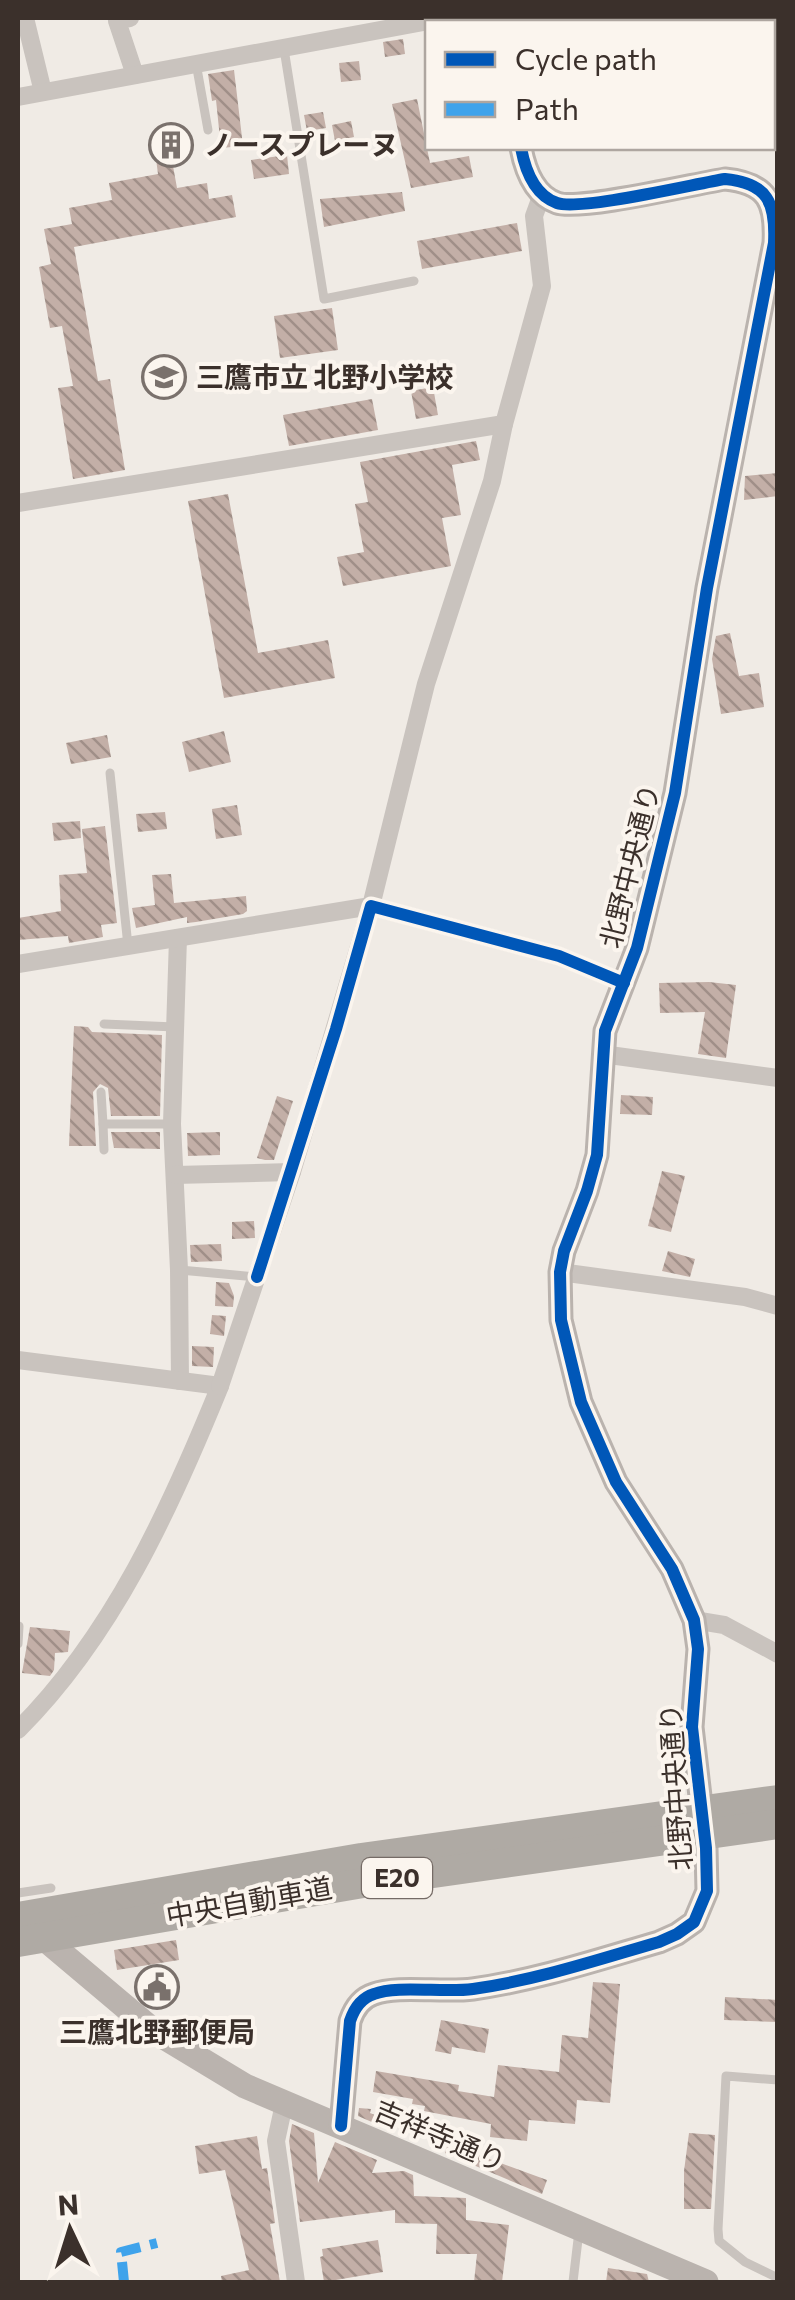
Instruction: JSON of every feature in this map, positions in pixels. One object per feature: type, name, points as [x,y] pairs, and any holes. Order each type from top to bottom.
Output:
[{"type":"highway","name":"中央自動車道","points":[[18,1917],[381,1855],[778,1800]]},
{"type":"highway","name":"中央自動車道","points":[[18,1942],[363,1882],[778,1824]]},
{"type":"street","points":[[25,18],[43,92]]},
{"type":"street","points":[[130,18],[116,21],[135,75]]},
{"type":"street","points":[[18,97],[425,22]]},
{"type":"street","points":[[18,1730],[91,1644],[179,1484],[220,1386],[292,1172],[371,906],[426,684],[492,481],[542,286],[534,216],[542,194],[524,165],[521,150]]},
{"type":"street","name":"北野中央通り","points":[[340,2126],[350,2021],[357,2006],[369,1995],[385,1990],[466,1990],[522,1980],[659,1942],[684,1930],[698,1917],[708,1876],[692,1727],[698,1649],[694,1620],[672,1569],[616,1482],[581,1402],[561,1320],[560,1272],[597,1156],[605,1031],[638,948],[675,793],[706,588],[772,278],[773,210],[759,188],[744,180],[726,179],[582,205],[555,203],[542,194]]},
{"type":"street","points":[[18,503],[504,424]]},
{"type":"street","points":[[18,964],[371,906],[559,956],[624,983]]},
{"type":"street","points":[[178,938],[172,1124],[180,1381]]},
{"type":"street","points":[[602,1054],[778,1078]]},
{"type":"street","points":[[174,1175],[292,1172]]},
{"type":"street","points":[[560,1272],[745,1297],[778,1306]]},
{"type":"street","points":[[18,1360],[220,1386]]},
{"type":"street","points":[[694,1620],[734,1629],[778,1654]]},
{"type":"street","name":"吉祥寺通り","points":[[18,1917],[126,2010],[181,2049],[284,2104],[706,2282]]},
{"type":"street","points":[[284,2104],[276,2141],[296,2282]]},
{"type":"lane","points":[[284,49],[324,299],[414,281]]},
{"type":"lane","points":[[196,63],[208,130]]},
{"type":"lane","points":[[110,773],[128,946]]},
{"type":"lane","points":[[104,1024],[175,1027]]},
{"type":"lane","points":[[102,1092],[104,1150]]},
{"type":"lane","points":[[103,1124],[172,1124]]},
{"type":"lane","points":[[179,1270],[257,1277]]},
{"type":"lane","points":[[18,1644],[19,1626]]},
{"type":"lane","points":[[18,1893],[51,1888]]},
{"type":"lane","points":[[778,2080],[726,2076],[718,2229],[719,2241],[745,2262],[778,2278]]},
{"type":"lane","points":[[573,2282],[580,2228]]},
{"type":"building","points":[[403,39],[405,54],[385,57],[383,42]]},
{"type":"building","points":[[359,61],[361,80],[341,82],[339,63]]},
{"type":"building","points":[[234,70],[243,146],[221,148],[216,100],[212,101],[208,74]]},
{"type":"building","points":[[417,99],[430,163],[469,156],[473,177],[411,188],[392,104]]},
{"type":"building","points":[[323,112],[326,128],[307,131],[304,115]]},
{"type":"building","points":[[351,121],[354,137],[335,141],[332,125]]},
{"type":"building","points":[[186,132],[188,154],[171,155],[177,188],[207,183],[209,199],[232,195],[236,217],[74,247],[98,381],[110,379],[125,470],[73,479],[58,388],[73,386],[62,326],[50,328],[39,267],[51,264],[44,229],[72,224],[69,208],[112,200],[109,183],[158,174],[153,136]]},
{"type":"building","points":[[287,155],[289,174],[254,179],[251,160]]},
{"type":"building","points":[[402,192],[405,211],[324,227],[320,199]]},
{"type":"building","points":[[517,223],[522,251],[422,269],[417,241]]},
{"type":"building","points":[[332,308],[338,350],[280,358],[274,316]]},
{"type":"building","points":[[433,387],[438,415],[416,419],[411,391]]},
{"type":"building","points":[[372,399],[378,430],[289,446],[283,415]]},
{"type":"building","points":[[476,441],[480,460],[452,465],[461,515],[442,518],[451,566],[343,586],[337,557],[364,552],[355,504],[368,502],[360,462]]},
{"type":"building","points":[[778,473],[778,496],[744,500],[745,476]]},
{"type":"building","points":[[228,494],[258,653],[328,640],[335,678],[224,698],[188,501]]},
{"type":"building","points":[[730,633],[739,676],[759,673],[764,707],[721,714],[712,659],[716,636]]},
{"type":"building","points":[[224,731],[231,762],[189,772],[182,742]]},
{"type":"building","points":[[107,735],[111,757],[71,764],[66,743]]},
{"type":"building","points":[[237,805],[242,835],[216,839],[212,809]]},
{"type":"building","points":[[165,812],[167,829],[138,832],[136,814]]},
{"type":"building","points":[[80,821],[81,838],[54,841],[52,823]]},
{"type":"building","points":[[105,826],[117,923],[101,925],[103,937],[69,943],[68,936],[18,940],[18,918],[61,911],[59,875],[87,873],[82,829]]},
{"type":"building","points":[[171,874],[174,903],[246,896],[247,911],[187,923],[187,917],[136,928],[132,908],[155,905],[152,875]]},
{"type":"building","points":[[659,983],[736,985],[726,1058],[698,1054],[705,1012],[660,1013]]},
{"type":"building","points":[[74,1026],[88,1027],[92,1032],[162,1035],[160,1116],[111,1116],[108,1088],[100,1084],[93,1092],[96,1146],[69,1146]]},
{"type":"building","points":[[621,1095],[653,1097],[652,1115],[620,1114]]},
{"type":"building","points":[[277,1096],[293,1101],[274,1160],[257,1158]]},
{"type":"building","points":[[111,1132],[160,1132],[160,1149],[114,1148]]},
{"type":"building","points":[[220,1132],[220,1155],[188,1156],[187,1133]]},
{"type":"building","points":[[662,1171],[685,1176],[671,1232],[648,1226]]},
{"type":"building","points":[[254,1221],[255,1238],[232,1239],[232,1222]]},
{"type":"building","points":[[221,1244],[222,1261],[191,1262],[190,1245]]},
{"type":"building","points":[[668,1251],[695,1259],[690,1277],[662,1271]]},
{"type":"building","points":[[216,1282],[229,1283],[233,1307],[215,1306]]},
{"type":"building","points":[[212,1315],[226,1316],[224,1336],[210,1334]]},
{"type":"building","points":[[192,1346],[214,1347],[213,1367],[192,1366]]},
{"type":"building","points":[[30,1627],[70,1631],[68,1652],[55,1653],[50,1676],[22,1673]]},
{"type":"building","points":[[176,1940],[179,1960],[117,1970],[114,1950]]},
{"type":"building","points":[[593,1982],[620,1984],[610,2103],[577,2100],[575,2124],[529,2120],[527,2141],[490,2137],[491,2124],[424,2111],[425,2106],[412,2104],[413,2099],[373,2092],[376,2071],[459,2085],[458,2091],[494,2097],[498,2065],[559,2072],[562,2035],[588,2038]]},
{"type":"building","points":[[725,1997],[778,2000],[777,2022],[724,2020]]},
{"type":"building","points":[[441,2020],[489,2029],[485,2053],[452,2047],[451,2054],[435,2051]]},
{"type":"building","points":[[359,2108],[371,2109],[370,2113],[382,2118],[381,2126],[358,2116]]},
{"type":"building","points":[[292,2124],[314,2133],[318,2183],[335,2142],[377,2160],[372,2173],[404,2171],[413,2175],[414,2196],[466,2198],[466,2220],[509,2225],[502,2282],[474,2282],[477,2254],[436,2254],[437,2224],[395,2223],[395,2210],[300,2222],[289,2141]]},
{"type":"building","points":[[689,2133],[715,2135],[711,2209],[684,2209]]},
{"type":"building","points":[[257,2136],[262,2169],[267,2168],[275,2223],[270,2224],[280,2282],[222,2282],[221,2276],[249,2270],[225,2170],[199,2174],[195,2146]]},
{"type":"building","points":[[448,2144],[547,2180],[542,2194],[445,2153]]},
{"type":"building","points":[[378,2240],[383,2272],[324,2282],[322,2249]]},
{"type":"building","points":[[608,2268],[647,2274],[649,2282],[606,2282]]},
{"type":"marked path","points":[[124,2282],[121,2252],[157,2243]]},
{"type":"cycle path","points":[[341,2126],[350,2021],[365,1998],[384,1991],[461,1990],[497,1985],[659,1942],[694,1922],[707,1891],[692,1727],[698,1649],[694,1620],[672,1569],[616,1482],[581,1402],[561,1320],[560,1272],[597,1155],[605,1031],[637,948],[675,793],[707,588],[774,243],[773,217],[760,190],[725,179],[612,200],[557,203],[537,188],[522,150]]},
{"type":"cycle path","points":[[257,1277],[371,906],[559,956],[624,983]]},
{"type":"place","name":"ノースプレーヌ","points":[[171,145]]},
{"type":"place","name":"三鷹市立 北野小学校","points":[[164,377]]},
{"type":"place","name":"三鷹北野郵便局","points":[[157,1987]]}]
